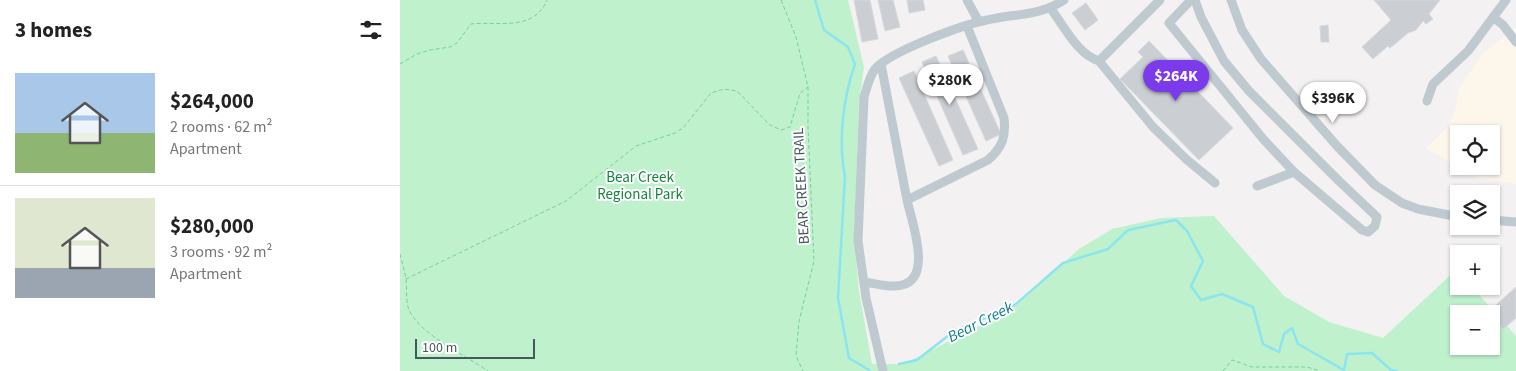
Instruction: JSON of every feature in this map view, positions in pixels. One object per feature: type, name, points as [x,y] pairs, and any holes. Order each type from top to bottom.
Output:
[{"type":"street","points":[[967,0],[979,22]]},
{"type":"street","points":[[883,371],[866,298],[858,240],[864,97],[871,76],[881,64],[930,39],[999,17],[1033,14],[1051,8],[1064,0]]},
{"type":"street","points":[[1099,61],[1160,0]]},
{"type":"street","points":[[1193,0],[1224,61],[1249,91],[1339,182],[1378,217],[1375,226],[1368,232],[1362,230],[1294,172],[1264,140],[1169,23],[1193,0]]},
{"type":"street","points":[[1231,0],[1242,30],[1261,59],[1337,146],[1375,185],[1402,204],[1450,215]]},
{"type":"street","points":[[1426,101],[1433,84],[1468,51],[1506,0]]},
{"type":"street","points":[[1051,8],[1082,50],[1093,59],[1099,61],[1152,127],[1215,183]]},
{"type":"street","points":[[1494,17],[1507,29],[1516,42]]},
{"type":"street","points":[[907,200],[988,160],[1004,142],[1006,133],[1004,118],[967,26]]},
{"type":"street","points":[[864,282],[896,286],[904,284],[913,278],[918,271],[920,260],[881,64]]},
{"type":"street","points":[[1257,186],[1294,172]]},
{"type":"street","points":[[1500,221],[1516,222]]},
{"type":"path","points":[[400,64],[417,54],[450,47],[457,43],[471,24],[517,23],[536,16],[544,8],[547,0]]},
{"type":"path","name":"BEAR CREEK TRAIL","points":[[781,0],[796,37],[808,87],[814,261],[799,320],[796,356],[803,371]]},
{"type":"path","points":[[406,279],[472,245],[566,201],[636,146],[675,133],[683,128],[711,93],[724,90],[737,91],[770,125],[781,130],[790,127],[800,94],[808,87]]},
{"type":"path","points":[[400,254],[406,279],[408,307],[423,328],[435,338],[467,356],[488,371]]},
{"type":"path","points":[[1223,371],[1232,360],[1252,367],[1307,367],[1320,371]]},
{"type":"shaded area","points":[[1516,28],[1516,184],[1471,175],[1500,175],[1500,125],[1450,125],[1450,162],[1426,148],[1448,127],[1456,107],[1459,87],[1485,51]]},
{"type":"green space","name":"Bear Creek Regional Park","points":[[400,0],[848,0],[864,67],[859,103],[854,239],[859,291],[872,364],[904,364],[1013,309],[1079,249],[1112,229],[1161,218],[1214,216],[1284,296],[1329,322],[1383,338],[1450,276],[1450,295],[1479,295],[1488,305],[1450,305],[1450,355],[1500,355],[1500,318],[1516,336],[1516,371],[400,371]]},
{"type":"building","points":[[854,0],[870,0],[878,39],[862,42]]},
{"type":"building","points":[[878,0],[893,0],[900,27],[885,31]]},
{"type":"building","points":[[907,0],[923,0],[925,10],[909,13]]},
{"type":"building","points":[[1374,0],[1440,0],[1429,14],[1433,19],[1426,24],[1423,21],[1416,30],[1408,33],[1390,48],[1388,46],[1373,59],[1362,47],[1391,20]]},
{"type":"building","points":[[1086,3],[1098,20],[1085,30],[1072,13]]},
{"type":"building","points":[[1328,25],[1329,42],[1321,42],[1320,26]]},
{"type":"building","points":[[1149,41],[1233,128],[1199,160],[1120,79],[1143,57],[1138,52]]},
{"type":"building","points":[[963,50],[1001,134],[986,141],[948,56]]},
{"type":"building","points":[[936,56],[978,149],[963,155],[922,62]]},
{"type":"building","points":[[914,71],[953,160],[939,166],[899,78]]},
{"type":"building","points":[[1516,287],[1516,318],[1503,329],[1500,326],[1500,305],[1496,305]]},
{"type":"waterway","name":"Bear Creek","points":[[815,0],[824,30],[848,47],[855,64],[847,91],[843,120],[842,149],[845,177],[838,298],[849,358],[869,370]]},
{"type":"waterway","name":"Bear Creek","points":[[899,364],[917,360],[953,332],[1015,305],[1063,263],[1108,249],[1128,230],[1176,220],[1187,231],[1203,261],[1191,286],[1201,300],[1222,294],[1253,307],[1263,344],[1279,352],[1284,334],[1292,328],[1298,344],[1344,370],[1347,354],[1372,353],[1391,370],[1397,371]]}]
